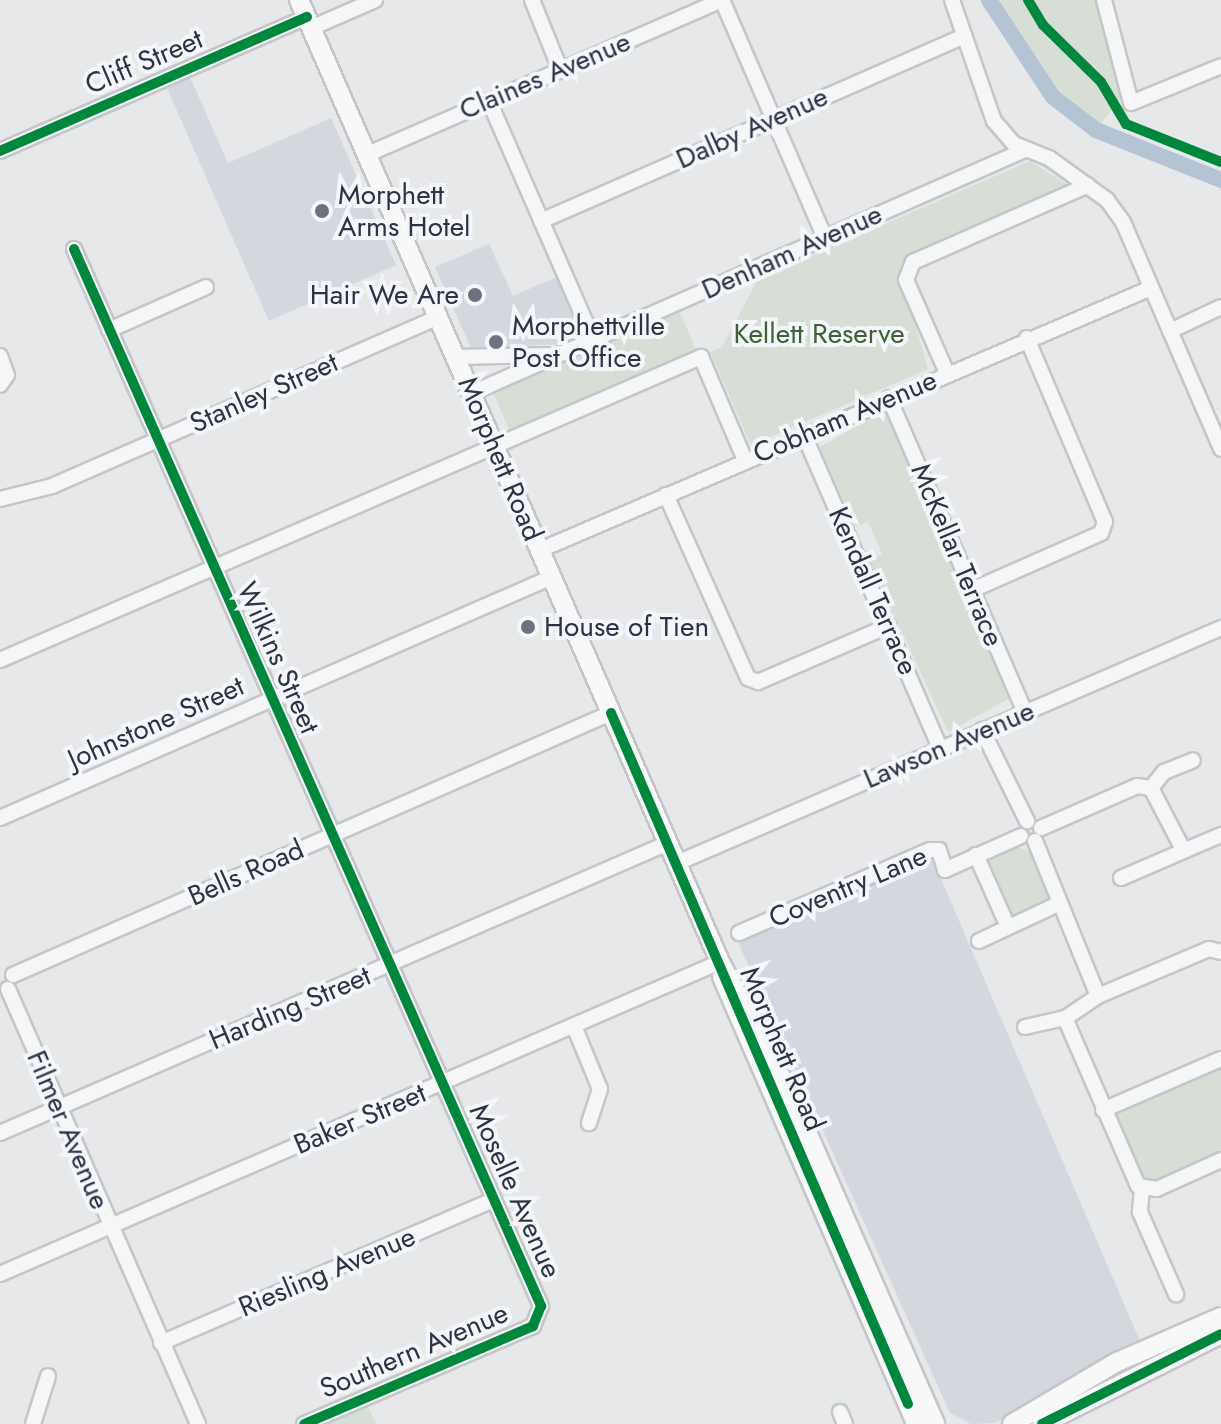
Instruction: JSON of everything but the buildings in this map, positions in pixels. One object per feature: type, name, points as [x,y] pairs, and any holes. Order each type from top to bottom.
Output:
[{"type":"main road","name":"Morphett Road","points":[[306,15],[720,962],[723,985],[914,1397],[935,1424]]},
{"type":"main road","points":[[1012,1424],[1117,1362],[1221,1317]]},
{"type":"main road","points":[[1042,1424],[1221,1334]]},
{"type":"main road","points":[[914,1397],[914,1424]]},
{"type":"main road","points":[[914,1397],[948,1424]]},
{"type":"street","name":"Cliff Street","points":[[0,151],[306,15],[375,0]]},
{"type":"street","points":[[532,0],[560,69]]},
{"type":"street","points":[[722,0],[825,238]]},
{"type":"street","name":"Claines Avenue","points":[[368,154],[722,0]]},
{"type":"street","points":[[952,0],[994,121],[1027,149],[1088,185],[1123,222],[1219,441]]},
{"type":"street","points":[[1104,0],[1123,95],[1140,102],[1218,72]]},
{"type":"street","name":"Dalby Avenue","points":[[541,221],[964,36]]},
{"type":"street","points":[[489,101],[593,339]]},
{"type":"street","name":"Denham Avenue","points":[[472,393],[1027,149]]},
{"type":"street","points":[[947,373],[907,269],[1088,185]]},
{"type":"street","name":"Wilkins Street","points":[[74,249],[386,966],[442,1083]]},
{"type":"street","points":[[109,330],[206,287]]},
{"type":"street","name":"Cobham Avenue","points":[[540,550],[1027,338],[1151,288]]},
{"type":"street","points":[[1170,331],[1221,307]]},
{"type":"street","name":"Stanley Street","points":[[0,499],[52,486],[438,317]]},
{"type":"street","points":[[972,590],[1101,533],[1105,522],[1027,338]]},
{"type":"street","name":"Denham Avenue","points":[[456,357],[558,355]]},
{"type":"street","points":[[0,356],[7,375],[0,385]]},
{"type":"street","points":[[0,660],[701,357],[745,460]]},
{"type":"street","name":"McKellar Terrace","points":[[889,398],[1025,712]]},
{"type":"street","name":"Kendall Terrace","points":[[804,435],[940,748]]},
{"type":"street","points":[[666,495],[748,678],[758,682],[888,626]]},
{"type":"street","name":"Johnstone Street","points":[[0,818],[552,577]]},
{"type":"street","name":"Lawson Avenue","points":[[677,863],[1221,628]]},
{"type":"street","name":"Bells Road","points":[[5,981],[611,713]]},
{"type":"street","points":[[982,730],[1027,821],[1058,904],[1098,996]]},
{"type":"street","points":[[1151,788],[1164,772],[1193,760]]},
{"type":"street","points":[[1008,927],[976,855],[1033,835],[1137,786],[1151,788]]},
{"type":"street","points":[[1151,788],[1184,851]]},
{"type":"street","points":[[1121,878],[1221,835]]},
{"type":"street","name":"Harding Street","points":[[0,1133],[668,843]]},
{"type":"street","name":"Coventry Lane","points":[[739,933],[930,850],[939,850],[945,870],[976,855]]},
{"type":"street","points":[[979,941],[1058,904]]},
{"type":"street","points":[[1025,1027],[1065,1018],[1098,996],[1221,950]]},
{"type":"street","name":"Baker Street","points":[[0,1274],[720,962]]},
{"type":"street","name":"Filmer Avenue","points":[[5,981],[198,1424]]},
{"type":"street","points":[[1065,1018],[1103,1110],[1142,1188],[1140,1212],[1176,1294]]},
{"type":"street","points":[[574,1026],[600,1089],[589,1123]]},
{"type":"street","points":[[1103,1110],[1221,1059]]},
{"type":"street","name":"Moselle Avenue","points":[[442,1083],[541,1318]]},
{"type":"street","points":[[1142,1188],[1157,1189],[1221,1161]]},
{"type":"street","name":"Riesling Avenue","points":[[161,1343],[493,1200]]},
{"type":"street","name":"Southern Avenue","points":[[304,1424],[541,1318]]},
{"type":"street","points":[[33,1424],[48,1376]]},
{"type":"shaded area","points":[[190,77],[228,163],[331,118],[396,265],[269,321],[167,88]]},
{"type":"shaded area","points":[[489,244],[513,296],[557,277],[581,337],[563,344],[471,348],[435,267]]},
{"type":"shaded area","points":[[932,858],[1140,1341],[995,1423],[971,1424],[950,1413],[737,940]]},
{"type":"green space","points":[[989,0],[1106,0],[1123,95],[1096,130],[1053,97]]},
{"type":"green space","name":"Kellett Reserve","points":[[1030,161],[1068,185],[906,259],[900,270],[928,369],[751,445],[710,352],[722,347],[758,279]]},
{"type":"green space","points":[[678,308],[696,350],[509,430],[491,387]]},
{"type":"green space","points":[[880,413],[887,415],[1010,698],[948,732],[869,560],[882,554],[868,522],[855,527],[820,447]]},
{"type":"green space","points":[[1014,846],[1030,852],[1053,902],[1010,922],[983,860]]},
{"type":"green space","points":[[1221,1062],[1221,1156],[1160,1182],[1142,1181],[1110,1110]]},
{"type":"green space","points":[[367,1404],[376,1424],[322,1424]]},
{"type":"waterway","points":[[989,0],[1053,97],[1096,130],[1221,180]]},
{"type":"cycle path","points":[[1028,0],[1043,25],[1101,82],[1126,124],[1221,162]]},
{"type":"cycle path","points":[[0,151],[307,17]]},
{"type":"cycle path","points":[[74,249],[541,1306],[533,1326],[304,1424]]},
{"type":"cycle path","points":[[611,713],[908,1404]]},
{"type":"cycle path","points":[[1042,1424],[1221,1334]]},
{"type":"place","name":"Morphett Arms Hotel","points":[[322,211]]},
{"type":"place","name":"Hair We Are","points":[[475,295]]},
{"type":"place","name":"Morphettville Post Office","points":[[496,342]]},
{"type":"place","name":"House of Tien","points":[[528,627]]}]
